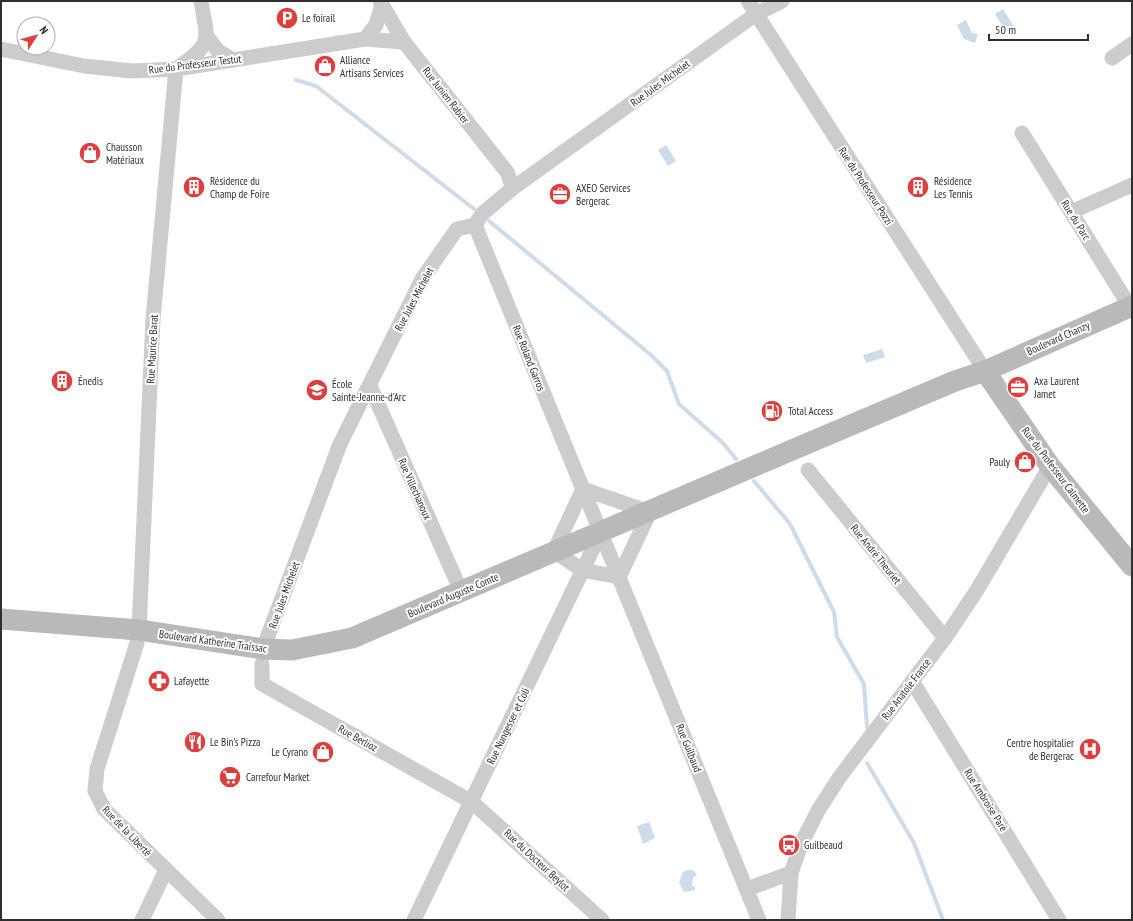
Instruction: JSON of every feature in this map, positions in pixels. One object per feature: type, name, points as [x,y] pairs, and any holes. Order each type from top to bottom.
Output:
[{"type":"main road","name":"Boulevard Chanzy","points":[[650,512],[933,390],[985,371],[1131,307]]},
{"type":"main road","name":"Rue du Professeur Calmette","points":[[985,371],[1050,466],[1132,566]]},
{"type":"main road","name":"Boulevard Auguste Comte","points":[[352,638],[554,551],[650,512]]},
{"type":"main road","name":"Boulevard Katherine Traissac","points":[[11,620],[72,632],[138,636],[158,645],[262,666],[303,659],[337,650],[352,638]]},
{"type":"street","points":[[176,68],[196,55],[203,48],[206,35],[201,1]]},
{"type":"street","name":"Rue du Professeur Pozzi","points":[[748,1],[985,371]]},
{"type":"street","name":"Rue Jules Michelet","points":[[262,666],[340,444],[426,273],[457,229],[475,225],[482,214],[514,188],[756,14],[782,1]]},
{"type":"street","points":[[365,39],[376,25],[381,3]]},
{"type":"street","name":"Rue Junien Rabier","points":[[381,3],[404,42],[507,172],[514,188]]},
{"type":"street","points":[[206,35],[218,51],[233,60]]},
{"type":"street","name":"Rue du Professeur Testut","points":[[1,49],[84,66],[132,70],[176,68],[365,39],[404,42]]},
{"type":"street","points":[[1112,58],[1132,44]]},
{"type":"street","name":"Rue Maurice Barat","points":[[138,636],[153,319],[176,68]]},
{"type":"street","name":"Rue du Parc","points":[[1022,133],[1131,307]]},
{"type":"street","points":[[1071,212],[1132,185]]},
{"type":"street","name":"Rue Roland Garros","points":[[475,225],[601,532]]},
{"type":"street","name":"Rue Villechanoux","points":[[370,386],[461,591]]},
{"type":"street","name":"Rue Anatole France","points":[[788,920],[791,873],[802,842],[819,809],[839,778],[944,638],[977,590],[1050,466]]},
{"type":"street","name":"Rue André Theuriet","points":[[808,470],[944,638]]},
{"type":"street","points":[[583,490],[650,512],[618,576],[582,570],[554,551],[583,490]]},
{"type":"street","name":"Rue Nungesser et Coli","points":[[414,920],[601,532]]},
{"type":"street","name":"Rue Guilbaud","points":[[601,532],[759,920]]},
{"type":"street","name":"Rue de la Liberté","points":[[138,636],[97,769],[95,791],[104,809],[218,920]]},
{"type":"street","name":"Rue Berlioz","points":[[262,666],[472,802]]},
{"type":"street","name":"Rue Ambroise Paré","points":[[912,681],[1059,920]]},
{"type":"street","name":"Rue du Docteur Beylot","points":[[472,802],[602,920]]},
{"type":"street","points":[[142,920],[166,870]]},
{"type":"street","points":[[747,889],[791,873]]},
{"type":"water","points":[[1003,9],[1014,27],[1006,32],[995,14]]},
{"type":"water","points":[[966,20],[972,33],[978,34],[975,43],[964,39],[957,25]]},
{"type":"water","points":[[666,145],[676,161],[668,166],[658,150]]},
{"type":"water","points":[[882,349],[885,357],[866,363],[863,355]]},
{"type":"water","points":[[649,822],[655,838],[643,844],[637,826]]},
{"type":"water","points":[[693,870],[697,875],[693,878],[692,886],[695,887],[695,890],[684,892],[679,883],[683,872]]},
{"type":"waterway","points":[[296,80],[316,86],[474,209]]},
{"type":"waterway","points":[[489,221],[651,355],[667,371],[679,404],[723,443],[736,459]]},
{"type":"waterway","points":[[754,481],[790,524],[834,612],[837,637],[864,684],[867,727]]},
{"type":"waterway","points":[[867,763],[914,843],[943,920]]},
{"type":"place","name":"Le foirail","points":[[287,18]]},
{"type":"place","name":"Alliance Artisans Services","points":[[325,66]]},
{"type":"place","name":"Chausson Matériaux","points":[[90,153]]},
{"type":"place","name":"Résidence du Champ de Foire","points":[[194,187]]},
{"type":"place","name":"Résidence Les Tennis","points":[[918,187]]},
{"type":"place","name":"AXEO Services Bergerac","points":[[560,194]]},
{"type":"place","name":"Énedis","points":[[62,381]]},
{"type":"place","name":"Axa Laurent Jamet","points":[[1018,387]]},
{"type":"place","name":"École Sainte-Jeanne-d'Arc","points":[[317,390]]},
{"type":"place","name":"Total Access","points":[[772,411]]},
{"type":"place","name":"Pauly","points":[[1025,462]]},
{"type":"place","name":"Lafayette","points":[[159,681]]},
{"type":"place","name":"Le Bin's Pizza","points":[[195,742]]},
{"type":"place","name":"Centre hospitalier de Bergerac","points":[[1090,749]]},
{"type":"place","name":"Le Cyrano","points":[[323,752]]},
{"type":"place","name":"Carrefour Market","points":[[230,777]]},
{"type":"place","name":"Guilbeaud","points":[[789,845]]}]
